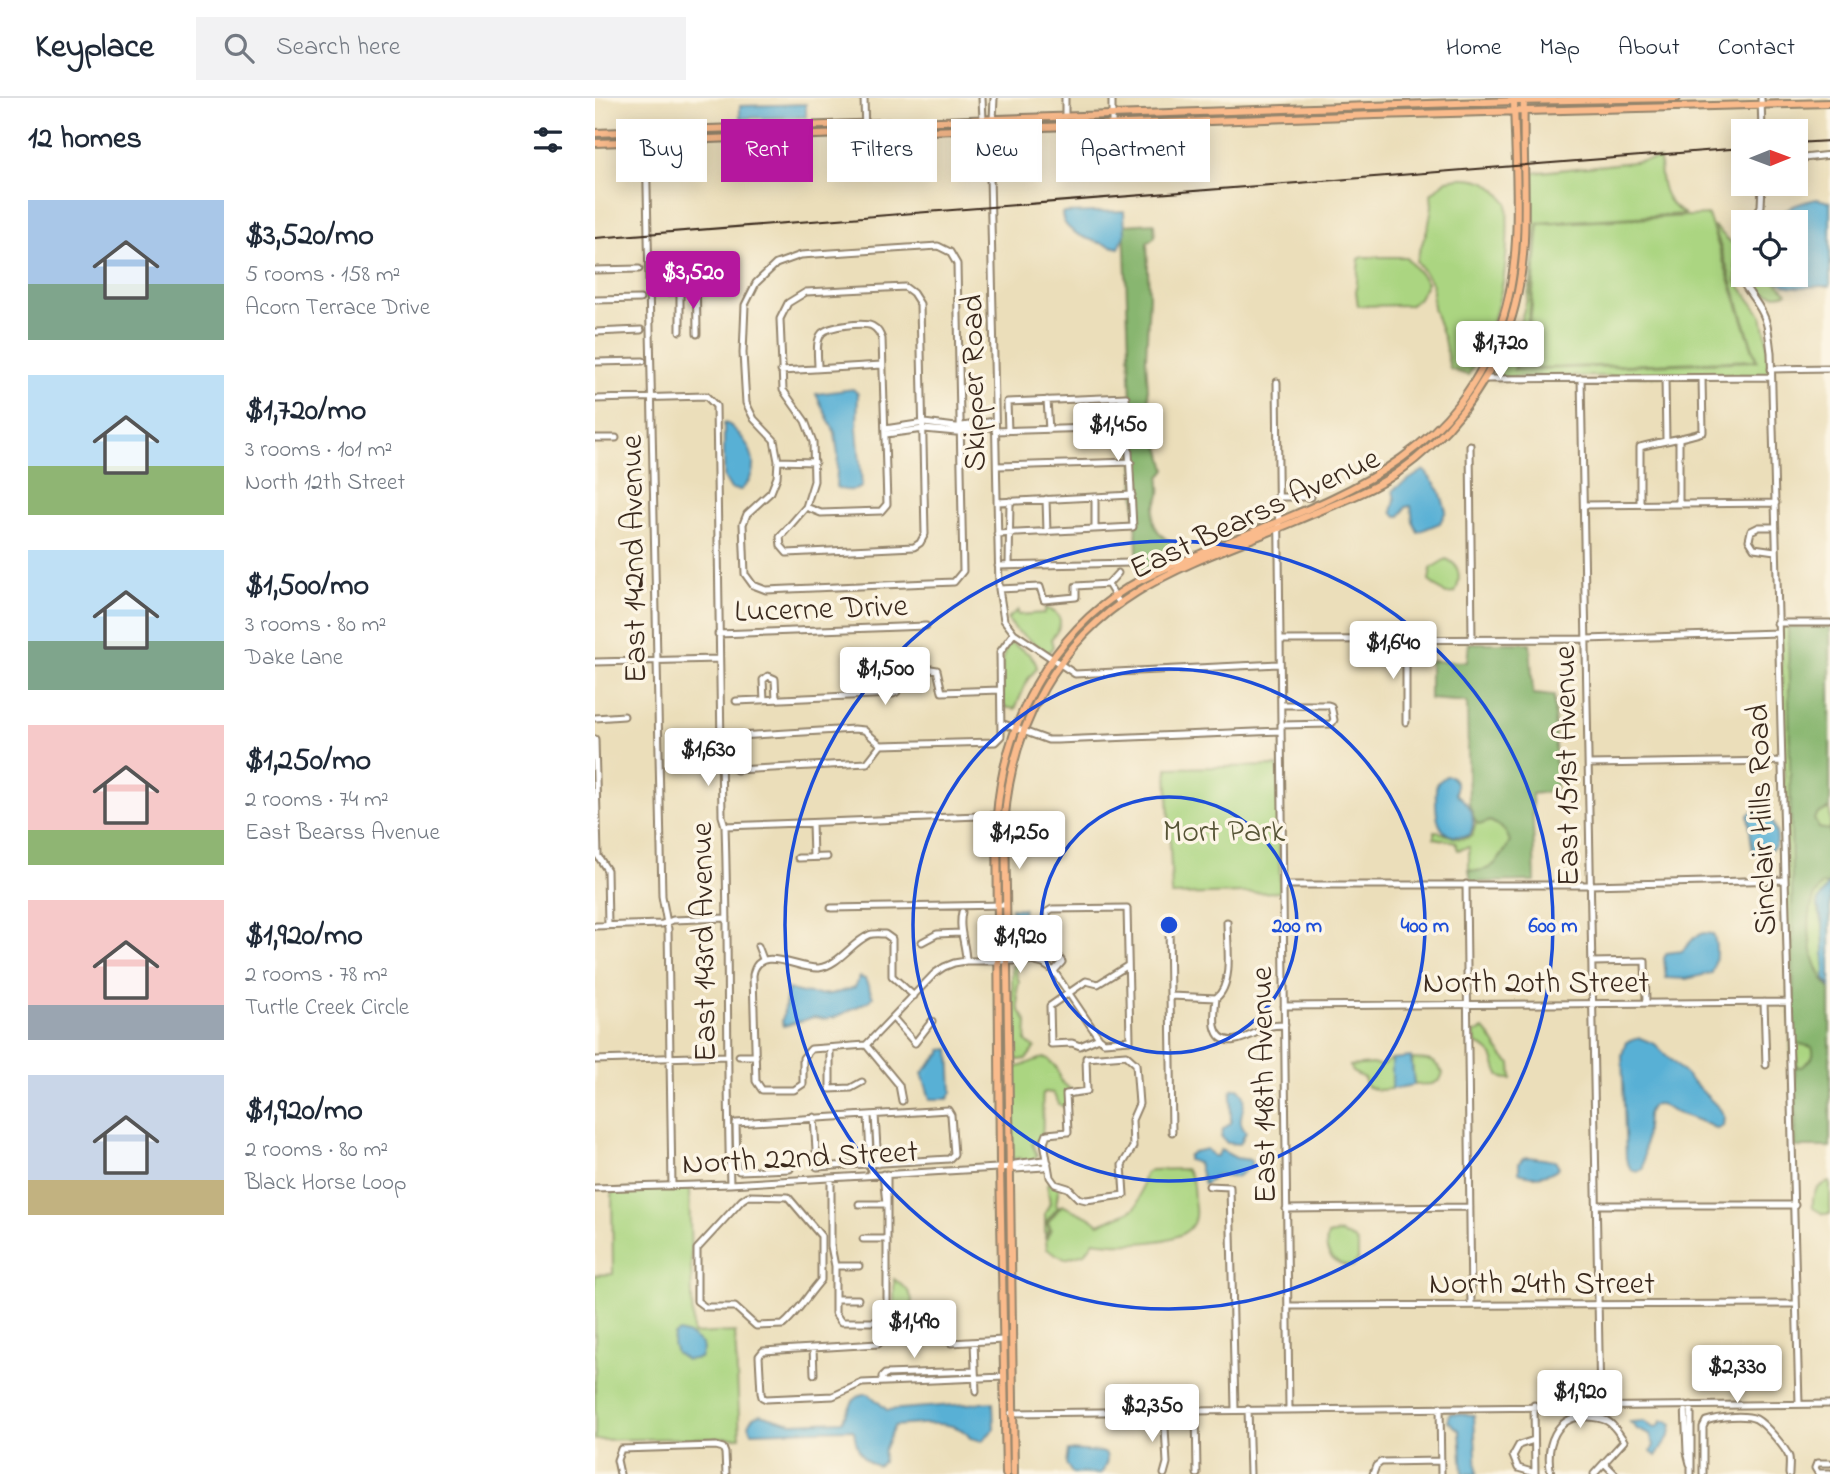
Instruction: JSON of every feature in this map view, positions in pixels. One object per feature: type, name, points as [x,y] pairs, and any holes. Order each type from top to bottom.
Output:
[{"type":"main road","points":[[1017,119],[1514,99],[1675,98]]},
{"type":"main road","points":[[1633,108],[1639,102],[1666,102],[1675,98]]},
{"type":"main road","name":"East Bearss Avenue","points":[[1006,1474],[1009,1413],[1001,816],[1002,779],[1019,729],[1072,636],[1115,597],[1169,567],[1363,483],[1401,460],[1445,421],[1476,379],[1501,324],[1513,269],[1514,99]]},
{"type":"main road","name":"East Bearss Avenue","points":[[1056,662],[1098,620],[1166,576],[1367,490],[1423,453],[1449,427],[1485,379],[1507,332],[1521,278],[1523,99]]},
{"type":"main road","points":[[1210,121],[1633,108],[1761,101],[1830,101]]},
{"type":"main road","points":[[1375,106],[1376,115]]},
{"type":"main road","points":[[707,131],[827,126]]},
{"type":"main road","points":[[595,134],[616,134]]},
{"type":"main road","points":[[707,139],[827,135]]},
{"type":"main road","points":[[595,142],[616,142]]},
{"type":"main road","name":"East Bearss Avenue","points":[[1001,816],[1019,729]]},
{"type":"main road","points":[[1002,779],[1009,781]]},
{"type":"main road","name":"East Bearss Avenue","points":[[1007,1167],[1003,1340],[1014,1474]]},
{"type":"street","points":[[864,98],[865,119]]},
{"type":"street","points":[[982,98],[983,119]]},
{"type":"street","points":[[993,98],[993,119]]},
{"type":"street","points":[[1065,98],[1065,117]]},
{"type":"street","points":[[1112,98],[1112,116]]},
{"type":"street","points":[[1761,101],[1762,119]]},
{"type":"street","points":[[1247,111],[1247,120]]},
{"type":"street","points":[[1808,158],[1830,155]]},
{"type":"street","name":"East 142nd Avenue","points":[[647,182],[662,896],[667,921],[672,1186]]},
{"type":"street","name":"Skipper Road","points":[[990,182],[999,589],[1004,620],[1014,633]]},
{"type":"street","points":[[938,246],[950,252],[957,264],[963,571],[954,582],[766,590],[753,585],[745,574],[743,524],[747,514],[771,492],[777,477],[778,461],[774,440],[754,419],[745,403],[745,305],[756,283],[776,264],[801,255],[938,246]]},
{"type":"street","points":[[664,260],[696,260],[697,334]]},
{"type":"street","points":[[595,270],[639,269]]},
{"type":"street","points":[[905,287],[913,293],[920,304],[924,426],[925,534],[920,543],[914,547],[787,553],[781,546],[780,537],[806,507],[814,481],[815,462],[813,442],[806,421],[783,390],[780,319],[788,303],[806,292],[905,287]]},
{"type":"street","name":"Sinclair Hills Road","points":[[1744,287],[1764,315],[1769,335],[1771,369],[1799,1404]]},
{"type":"street","points":[[680,291],[680,331]]},
{"type":"street","points":[[649,293],[695,291]]},
{"type":"street","points":[[595,300],[640,299]]},
{"type":"street","points":[[806,507],[821,513],[881,511],[887,504],[882,340],[877,330],[870,325],[831,327],[818,340],[818,367]]},
{"type":"street","points":[[595,332],[641,330]]},
{"type":"street","points":[[595,362],[643,361]]},
{"type":"street","points":[[781,371],[882,365]]},
{"type":"street","points":[[1771,369],[1830,368]]},
{"type":"street","points":[[1485,379],[1771,377]]},
{"type":"street","name":"East 151st Avenue","points":[[1581,378],[1600,1405]]},
{"type":"street","points":[[1665,378],[1666,440]]},
{"type":"street","points":[[1640,504],[1640,447],[1666,440],[1679,440],[1703,432],[1702,378]]},
{"type":"street","name":"East 148th Avenue","points":[[1277,382],[1289,1409]]},
{"type":"street","name":"East 143rd Avenue","points":[[652,397],[706,396],[716,406],[718,659],[722,816],[725,826],[727,1056],[732,1124],[730,1184]]},
{"type":"street","points":[[595,398],[652,397]]},
{"type":"street","points":[[995,402],[1126,397],[1133,527],[997,534]]},
{"type":"street","points":[[1086,399],[1087,428]]},
{"type":"street","points":[[1047,400],[1049,430]]},
{"type":"street","points":[[1007,402],[1008,431]]},
{"type":"street","points":[[885,432],[924,426],[960,429],[995,426],[1008,431],[1129,427]]},
{"type":"street","points":[[595,438],[616,438]]},
{"type":"street","points":[[1679,440],[1679,504]]},
{"type":"street","points":[[1470,445],[1472,640]]},
{"type":"street","points":[[778,461],[815,462]]},
{"type":"street","points":[[997,466],[1131,462]]},
{"type":"street","points":[[998,502],[1132,495]]},
{"type":"street","points":[[1277,497],[1311,496]]},
{"type":"street","points":[[1095,497],[1095,529]]},
{"type":"street","points":[[1045,499],[1047,532]]},
{"type":"street","points":[[1009,566],[1010,501]]},
{"type":"street","points":[[1584,505],[1776,503]]},
{"type":"street","points":[[1775,527],[1759,527],[1751,531],[1749,540],[1754,548],[1775,551]]},
{"type":"street","points":[[998,566],[1131,563]]},
{"type":"street","points":[[999,589],[1040,587],[1044,600],[1076,597],[1076,586],[1108,584],[1118,573]]},
{"type":"street","points":[[1108,584],[1120,604]]},
{"type":"street","points":[[1777,623],[1830,623]]},
{"type":"street","name":"Lucerne Drive","points":[[718,634],[926,626]]},
{"type":"street","points":[[881,745],[867,763],[737,770],[727,762],[726,745],[730,738],[739,736],[854,729],[864,730],[881,745],[995,742],[999,740],[1000,723],[1000,652],[1014,633],[1072,673],[1079,675],[1279,664]]},
{"type":"street","points":[[1280,640],[1586,639],[1778,633]]},
{"type":"street","points":[[1406,640],[1406,722]]},
{"type":"street","points":[[595,662],[718,659]]},
{"type":"street","points":[[736,701],[893,694],[897,692],[897,671],[931,669],[937,670],[942,692],[1000,690]]},
{"type":"street","points":[[764,700],[763,680],[768,676],[775,679],[776,699]]},
{"type":"street","points":[[1000,723],[1048,740],[1057,740],[1331,724],[1334,715],[1328,705],[1281,705]]},
{"type":"street","points":[[595,718],[624,716]]},
{"type":"street","points":[[595,739],[598,856],[607,870],[608,926]]},
{"type":"street","points":[[1589,764],[1781,761]]},
{"type":"street","points":[[725,826],[1001,816]]},
{"type":"street","points":[[811,823],[813,857]]},
{"type":"street","points":[[798,858],[827,856]]},
{"type":"street","points":[[1283,885],[1590,885],[1784,880]]},
{"type":"street","points":[[1466,884],[1471,1305]]},
{"type":"street","points":[[831,908],[1002,905]]},
{"type":"street","points":[[914,996],[892,976],[892,939],[885,934],[870,934],[830,964],[820,968],[763,959],[757,963],[754,970],[755,1081],[762,1090],[795,1090],[803,1084],[803,1058],[811,1049],[866,1045],[894,1019],[936,972],[954,963],[966,961],[1037,962],[1054,971],[1099,1038],[1104,1042],[1130,1040],[1127,908],[1052,908],[1047,912],[1049,942],[1062,962],[1054,971]]},
{"type":"street","points":[[962,912],[960,933],[966,948],[966,961]]},
{"type":"street","points":[[595,926],[727,918]]},
{"type":"street","points":[[1171,996],[1216,998],[1224,991],[1227,984],[1227,922]]},
{"type":"street","points":[[1169,925],[1172,1132]]},
{"type":"street","points":[[922,942],[936,934],[960,933]]},
{"type":"street","points":[[758,946],[763,959]]},
{"type":"street","points":[[1592,962],[1645,961],[1646,1003]]},
{"type":"street","points":[[1099,1038],[1080,1046],[1072,1043],[1051,1044],[1050,1006],[1086,981],[1098,984],[1127,966]]},
{"type":"street","points":[[1216,998],[1216,1028],[1221,1036],[1229,1041],[1247,1038],[1268,1027],[1285,1025]]},
{"type":"street","points":[[1764,1002],[1766,1065]]},
{"type":"street","name":"North 20th Street","points":[[1284,1006],[1789,1002]]},
{"type":"street","points":[[894,1019],[915,1043],[932,1021]]},
{"type":"street","points":[[866,1045],[899,1085],[902,1101]]},
{"type":"street","points":[[831,1048],[830,1089],[852,1088],[862,1082]]},
{"type":"street","points":[[1126,1055],[1136,1064],[1139,1104],[1132,1120],[1133,1147],[1122,1165],[1124,1195],[1086,1200],[1078,1198],[1068,1188],[1055,1184],[1050,1177],[1047,1163],[1044,1142],[1047,1134],[1068,1132],[1066,1094],[1087,1091],[1086,1058],[1126,1055]]},
{"type":"street","points":[[595,1060],[727,1056]]},
{"type":"street","points":[[739,1056],[755,1056]]},
{"type":"street","points":[[790,1169],[739,1171],[732,1124],[814,1117],[948,1110],[951,1115],[954,1154],[952,1158],[817,1167],[814,1117]]},
{"type":"street","points":[[831,1178],[835,1313],[841,1322],[882,1321],[887,1316],[886,1204],[872,1116]]},
{"type":"street","points":[[871,1175],[872,1116]]},
{"type":"street","name":"North 22nd Street","points":[[595,1188],[730,1184],[1007,1167],[1015,1169],[1044,1167],[1047,1163]]},
{"type":"street","points":[[761,1182],[763,1196]]},
{"type":"street","points":[[1209,1186],[1230,1187],[1235,1409]]},
{"type":"street","points":[[763,1196],[788,1197],[822,1239],[821,1280],[805,1298],[803,1306],[783,1325],[756,1326],[736,1307],[705,1307],[697,1301],[699,1246],[745,1198],[763,1196]]},
{"type":"street","points":[[859,1204],[886,1204]]},
{"type":"street","points":[[1597,1205],[1795,1205]]},
{"type":"street","points":[[1286,1209],[1470,1207]]},
{"type":"street","points":[[863,1239],[886,1239]]},
{"type":"street","points":[[835,1266],[859,1266]]},
{"type":"street","points":[[835,1299],[858,1299]]},
{"type":"street","name":"North 24th Street","points":[[1288,1306],[1796,1304]]},
{"type":"street","points":[[1003,1340],[951,1343],[934,1331],[889,1333],[876,1344],[760,1353],[762,1397],[833,1396],[859,1383],[1005,1377]]},
{"type":"street","points":[[976,1341],[976,1392]]},
{"type":"street","points":[[813,1348],[814,1374]]},
{"type":"street","points":[[882,1382],[885,1374],[975,1371]]},
{"type":"street","points":[[1009,1413],[1534,1405],[1830,1404]]},
{"type":"street","points":[[1534,1405],[1535,1473],[1518,1468],[1513,1456],[1519,1445],[1534,1440]]},
{"type":"street","points":[[1690,1405],[1695,1448],[1691,1471]]},
{"type":"street","points":[[1440,1407],[1441,1474]]},
{"type":"street","points":[[1196,1409],[1197,1474]]},
{"type":"street","points":[[1248,1409],[1250,1474]]},
{"type":"street","points":[[1164,1410],[1167,1463],[1164,1474]]},
{"type":"street","points":[[1551,1474],[1551,1438],[1563,1424],[1579,1416],[1603,1419],[1613,1425],[1624,1441],[1594,1474]]},
{"type":"street","points":[[1703,1474],[1703,1427],[1706,1421],[1713,1418],[1746,1418],[1755,1419],[1781,1443],[1789,1456],[1789,1474]]},
{"type":"street","points":[[620,1474],[617,1460],[621,1449],[716,1446],[723,1448],[725,1453],[726,1474]]},
{"type":"street","points":[[1373,1474],[1381,1462],[1441,1461]]},
{"type":"street","points":[[1604,1463],[1615,1474]]},
{"type":"street","points":[[1830,1464],[1818,1463],[1815,1468],[1818,1473],[1830,1473]]},
{"type":"green space","points":[[1660,159],[1667,198],[1685,214],[1538,223],[1529,316],[1514,370],[1757,361],[1733,287],[1740,287],[1762,316],[1767,340],[1769,375],[1495,377],[1516,333],[1533,270],[1532,173]]},
{"type":"green space","points":[[1459,178],[1486,183],[1507,203],[1507,249],[1501,292],[1496,313],[1468,375],[1450,369],[1444,339],[1433,308],[1432,283],[1416,261],[1429,224],[1431,194],[1447,180]]},
{"type":"green space","points":[[1708,215],[1756,360],[1516,369],[1531,316],[1539,224]]},
{"type":"green space","points":[[1154,223],[1155,237],[1147,243],[1149,296],[1146,359],[1151,433],[1161,450],[1166,470],[1160,477],[1160,494],[1153,518],[1162,536],[1187,549],[1153,563],[1138,574],[1124,225]]},
{"type":"green space","points":[[1714,226],[1731,242],[1731,279]]},
{"type":"green space","points":[[1406,257],[1427,282],[1419,298],[1410,305],[1358,306],[1356,291],[1359,259]]},
{"type":"green space","points":[[1756,287],[1782,287],[1787,293],[1774,295]]},
{"type":"green space","points":[[1446,559],[1457,569],[1458,583],[1455,593],[1446,594],[1429,581],[1431,568]]},
{"type":"green space","points":[[1045,608],[1056,614],[1060,621],[1058,630],[1051,639],[1053,647],[1048,653],[1016,630],[1007,619],[1018,610],[1018,615],[1045,613]]},
{"type":"green space","points":[[1783,627],[1830,627],[1830,1146],[1793,1146]]},
{"type":"green space","points":[[1788,627],[1830,627],[1830,808],[1814,819],[1819,828],[1830,830],[1830,884],[1822,885],[1815,895],[1809,922],[1812,952],[1830,989],[1830,1147],[1796,1147]],"holes":[[[1796,1043],[1812,1047],[1811,1058],[1802,1067],[1797,1067]]]},
{"type":"green space","points":[[1010,643],[1031,656],[1037,668],[1028,679],[1015,709],[1003,707],[1003,663],[1006,648]]},
{"type":"green space","points":[[1469,643],[1530,643],[1533,694],[1554,696],[1556,791],[1532,794],[1535,881],[1471,882],[1469,870],[1489,868],[1499,860],[1510,842],[1505,831],[1494,823],[1476,823],[1469,804],[1467,702],[1430,699],[1430,661],[1467,662]]},
{"type":"green space","name":"Mort Park","points":[[1278,766],[1280,892],[1172,895],[1167,768]]},
{"type":"green space","points":[[1490,821],[1503,829],[1510,842],[1499,860],[1484,870],[1469,870],[1469,847],[1458,850],[1455,842],[1434,838],[1434,831],[1466,838],[1472,836],[1476,823]]},
{"type":"green space","points":[[1012,965],[1020,966],[1016,972],[1019,982],[1019,1009],[1027,1022],[1026,1042],[1035,1048],[1026,1059],[1019,1060],[1013,1058]]},
{"type":"green space","points":[[1484,1029],[1511,1064],[1512,1079],[1499,1075],[1491,1054],[1476,1043],[1474,1033]]},
{"type":"green space","points":[[1047,1058],[1057,1068],[1061,1081],[1072,1091],[1064,1107],[1053,1093],[1043,1094],[1042,1134],[1032,1144],[1037,1155],[1030,1165],[1019,1158],[1013,1159],[1013,1068]]},
{"type":"green space","points":[[1392,1059],[1392,1089],[1367,1087],[1364,1078],[1352,1072],[1350,1066],[1381,1066]]},
{"type":"green space","points":[[1412,1059],[1426,1060],[1437,1065],[1443,1073],[1440,1080],[1432,1084],[1414,1085]]},
{"type":"green space","points":[[1185,1169],[1192,1182],[1195,1212],[1194,1222],[1185,1232],[1174,1237],[1146,1242],[1094,1241],[1085,1253],[1065,1259],[1047,1249],[1046,1240],[1051,1229],[1048,1222],[1062,1205],[1099,1224],[1136,1207],[1145,1174],[1151,1170]]},
{"type":"green space","points":[[1051,1181],[1059,1186],[1056,1205],[1059,1206],[1046,1222],[1049,1229],[1045,1239],[1045,1213],[1050,1203],[1047,1184]]},
{"type":"green space","points":[[1830,1182],[1830,1214],[1823,1214],[1813,1208],[1813,1199],[1818,1188]]},
{"type":"green space","points":[[689,1188],[693,1334],[735,1332],[740,1437],[595,1440],[595,1275],[613,1274],[612,1191]]},
{"type":"green space","points":[[1339,1233],[1354,1239],[1358,1245],[1358,1260],[1353,1266],[1340,1264],[1328,1253],[1328,1235]]},
{"type":"green space","points":[[894,1279],[906,1289],[912,1299],[910,1310],[900,1322],[894,1322]]},
{"type":"water","points":[[806,104],[806,117],[740,118],[740,106]]},
{"type":"water","points":[[1817,199],[1830,202],[1830,286],[1808,287],[1808,210],[1787,210]]},
{"type":"water","points":[[1124,211],[1125,233],[1119,248],[1075,233],[1064,221],[1062,213]]},
{"type":"water","points":[[853,389],[858,394],[857,428],[862,486],[849,490],[836,487],[838,455],[835,433],[816,394]]},
{"type":"water","points":[[724,423],[737,432],[751,453],[751,476],[741,490],[731,489],[724,477]]},
{"type":"water","points":[[1424,470],[1440,491],[1446,511],[1440,523],[1418,532],[1413,522],[1411,506],[1406,507],[1400,516],[1395,516],[1392,512],[1395,500],[1393,490]]},
{"type":"water","points":[[1446,776],[1451,776],[1456,782],[1456,794],[1471,812],[1473,823],[1470,835],[1450,835],[1439,825],[1436,788],[1437,783]]},
{"type":"water","points":[[1753,811],[1770,815],[1777,843],[1770,850],[1753,855],[1748,815]]},
{"type":"water","points":[[1828,885],[1830,987],[1825,979],[1823,925],[1817,903]]},
{"type":"water","points":[[1011,908],[1024,909],[1017,940],[1019,953],[1012,952]]},
{"type":"water","points":[[1703,933],[1713,934],[1716,943],[1712,973],[1686,979],[1666,978],[1664,958],[1667,953],[1682,951]]},
{"type":"water","points":[[860,977],[865,979],[873,997],[869,1001],[838,1016],[826,1019],[814,1017],[784,1026],[782,1022],[788,989],[813,995],[830,994],[855,987]]},
{"type":"water","points":[[1640,1038],[1655,1044],[1724,1116],[1723,1126],[1717,1129],[1663,1105],[1652,1106],[1647,1115],[1643,1169],[1637,1172],[1631,1170],[1626,1159],[1622,1055],[1626,1042]]},
{"type":"water","points":[[950,1049],[952,1092],[948,1099],[930,1099],[922,1073],[941,1050]]},
{"type":"water","points":[[1411,1057],[1414,1085],[1392,1089],[1392,1059]]},
{"type":"water","points":[[1238,1088],[1243,1093],[1241,1121],[1246,1132],[1240,1144],[1227,1143],[1221,1136],[1223,1129],[1231,1123],[1232,1089]]},
{"type":"water","points":[[1207,1149],[1213,1156],[1217,1156],[1221,1150],[1236,1158],[1251,1160],[1251,1166],[1235,1177],[1217,1175],[1204,1185],[1198,1163],[1188,1160],[1188,1156]]},
{"type":"water","points":[[1523,1158],[1556,1161],[1559,1167],[1540,1176],[1519,1172],[1519,1163]]},
{"type":"water","points":[[679,1332],[702,1344],[700,1358],[686,1360],[676,1353],[674,1335]]},
{"type":"water","points":[[862,1394],[869,1394],[887,1410],[993,1402],[994,1429],[982,1441],[970,1438],[956,1427],[946,1425],[894,1426],[884,1450],[883,1462],[878,1466],[863,1457],[854,1431],[850,1429],[752,1432],[748,1425],[753,1417],[760,1414],[792,1423],[842,1421],[853,1401]]},
{"type":"water","points":[[1450,1413],[1474,1415],[1477,1474],[1463,1474],[1460,1431],[1448,1421]]},
{"type":"water","points":[[1644,1421],[1654,1428],[1660,1425],[1661,1421],[1672,1424],[1670,1435],[1656,1456],[1651,1452],[1654,1445],[1650,1435],[1638,1430],[1630,1422]]},
{"type":"water","points":[[1068,1450],[1106,1454],[1107,1461],[1102,1473],[1072,1473],[1066,1464]]},
{"type":"railway","points":[[1808,142],[1830,141]]},
{"type":"railway","points":[[595,238],[1731,149]]}]
